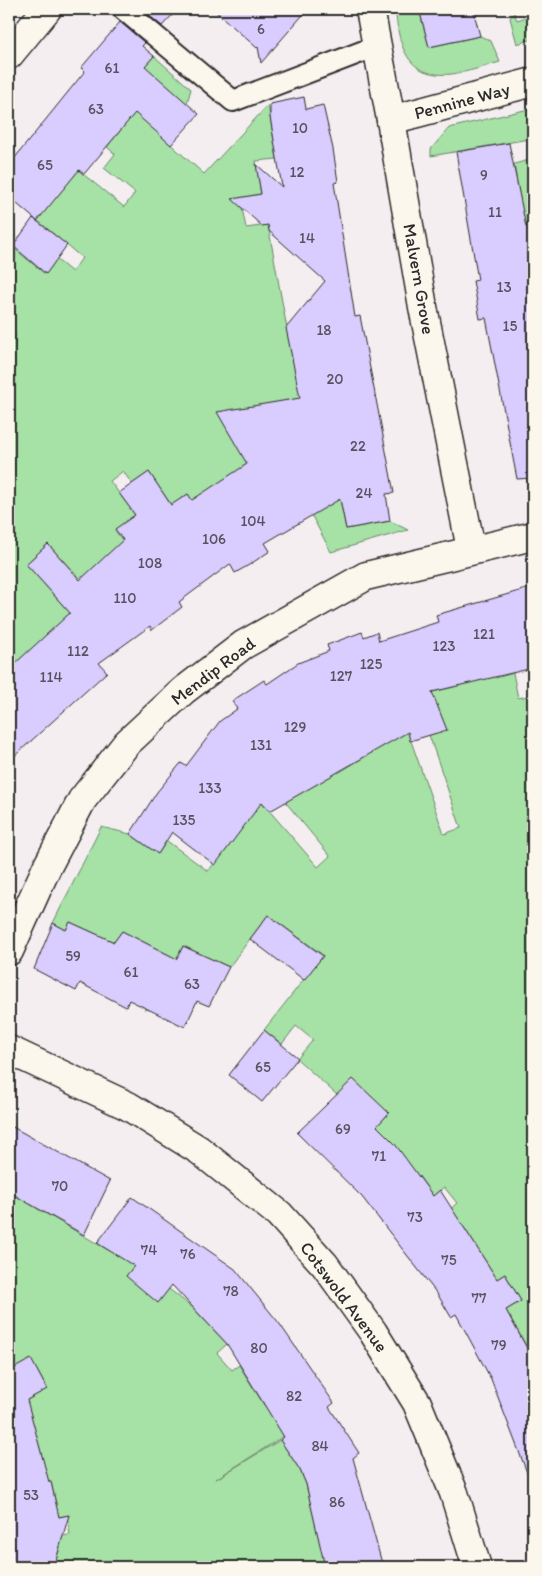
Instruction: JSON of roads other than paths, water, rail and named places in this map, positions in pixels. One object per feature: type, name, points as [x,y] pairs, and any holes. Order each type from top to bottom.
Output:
[{"type":"street","points":[[9,55],[47,9]]},
{"type":"street","name":"Malvern Grove","points":[[370,9],[423,307],[472,549]]},
{"type":"street","name":"Pennine Way","points":[[391,120],[533,82]]},
{"type":"street","name":"Mendip Road","points":[[9,951],[46,869],[82,800],[127,742],[183,691],[243,645],[366,576],[472,549],[533,536]]},
{"type":"street","name":"Cotswold Avenue","points":[[9,1050],[128,1106],[198,1150],[279,1214],[319,1258],[374,1332],[417,1403],[454,1494],[476,1567]]},
{"type":"lane","points":[[123,9],[233,101],[377,46]]}]
